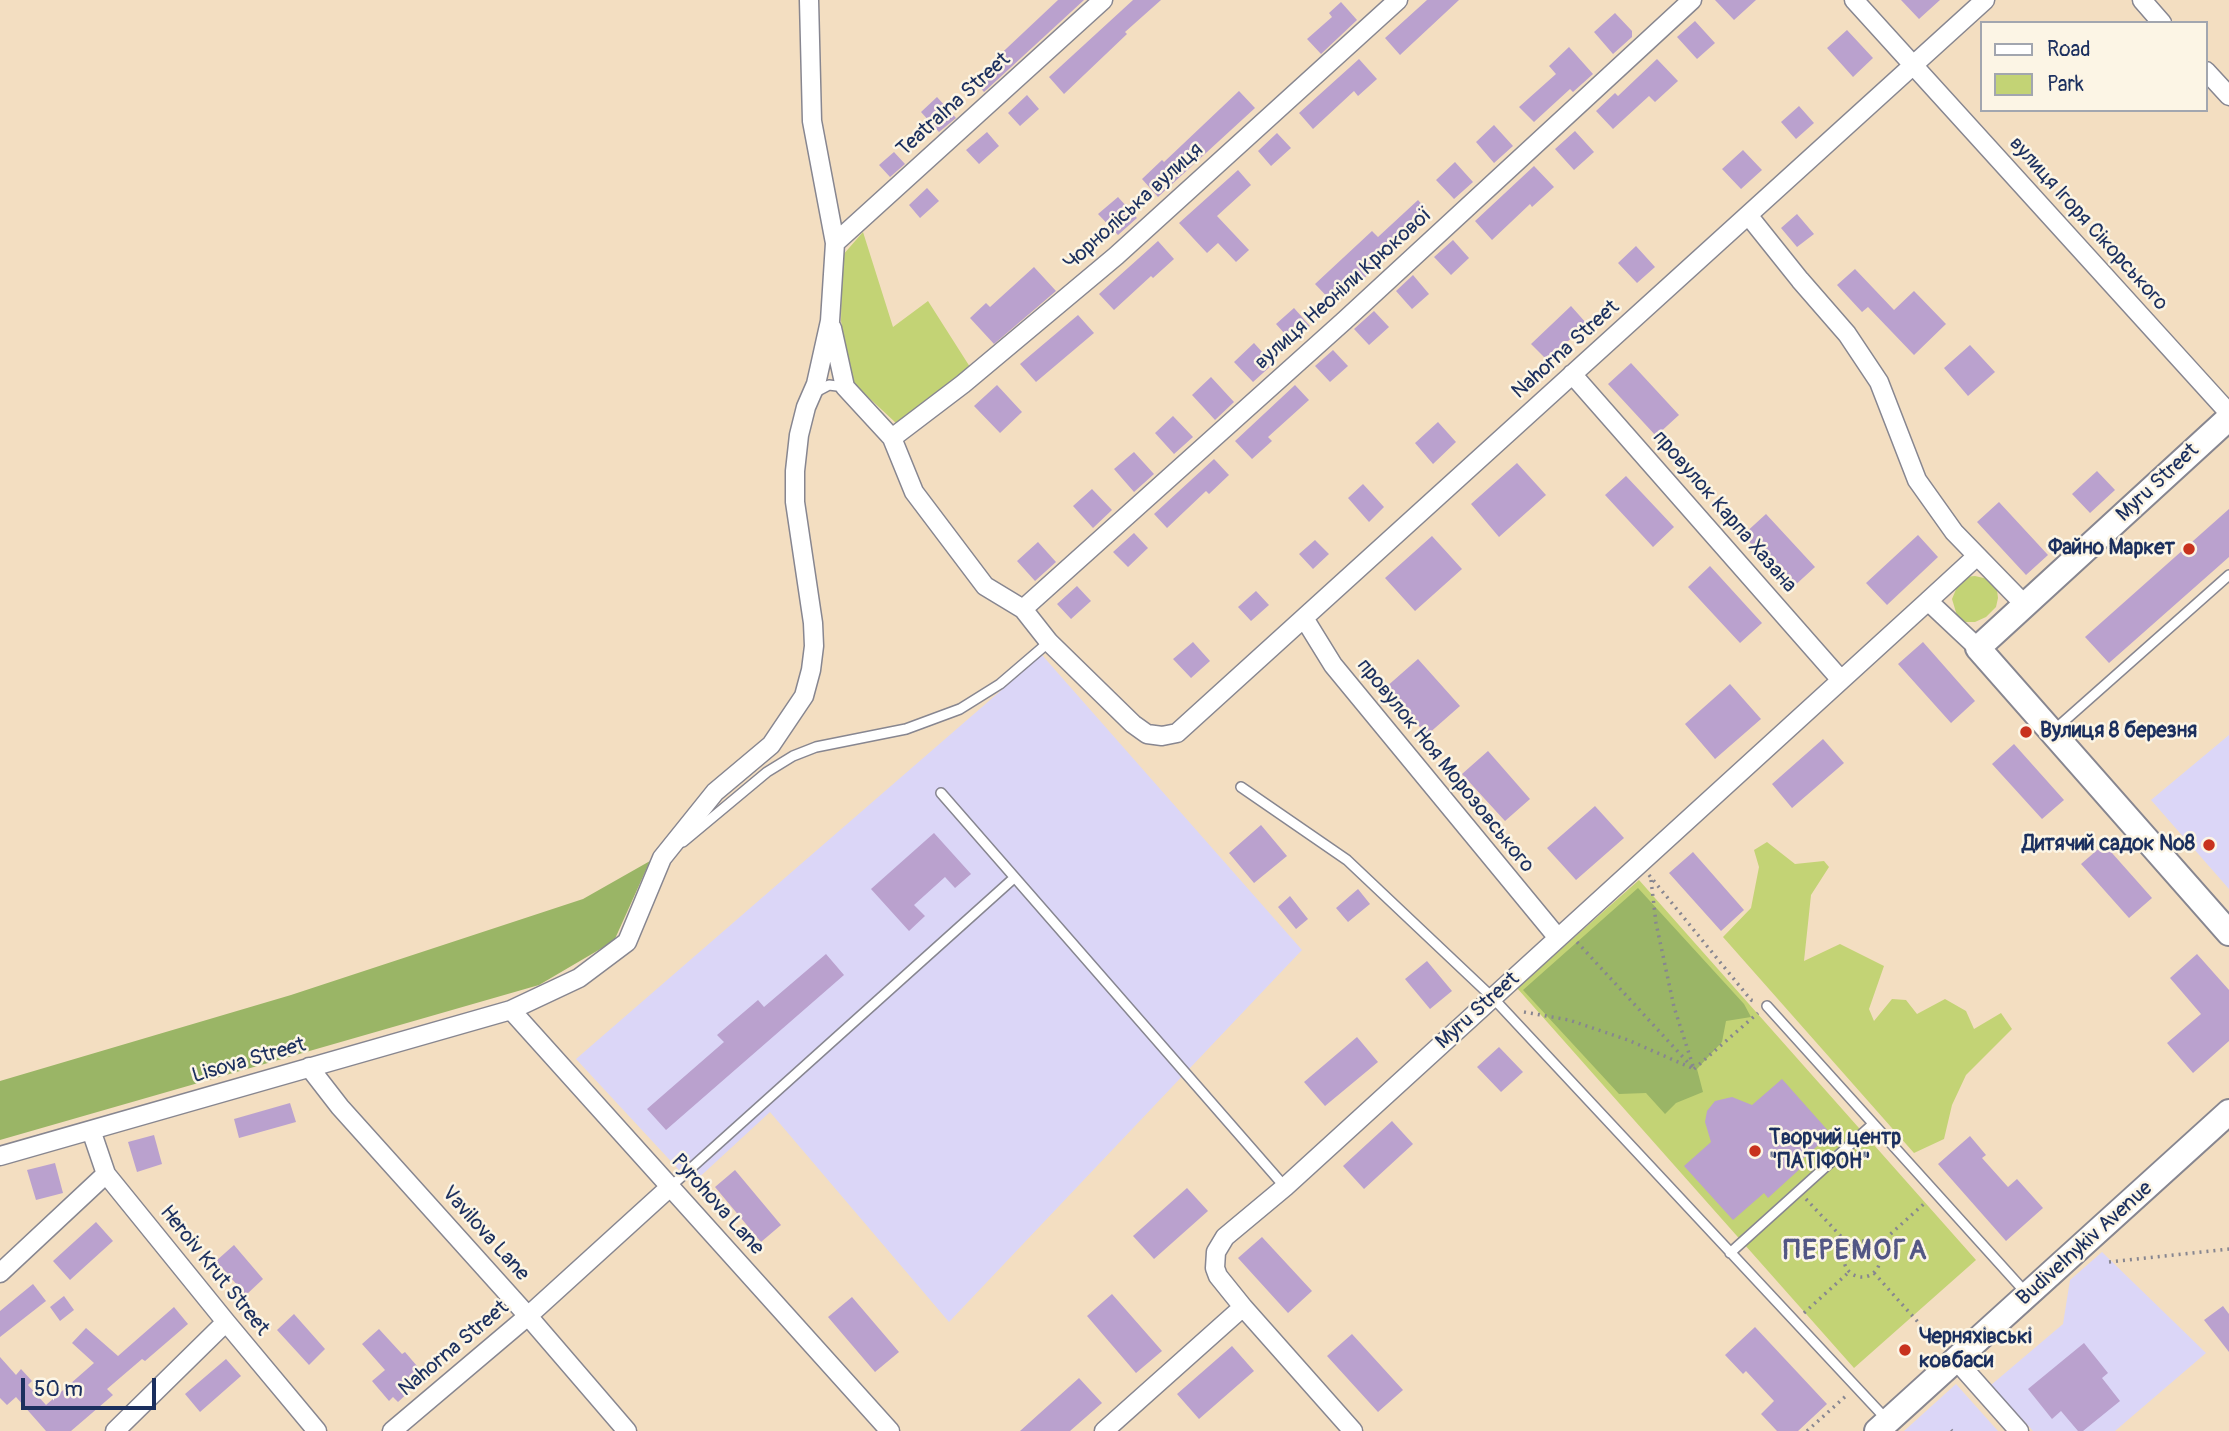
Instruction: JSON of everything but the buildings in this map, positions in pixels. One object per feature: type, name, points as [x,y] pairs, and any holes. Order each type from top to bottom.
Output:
[{"type":"street","points":[[809,0],[812,121],[835,243],[830,321],[845,387],[892,438],[914,492],[985,586],[1023,609],[1049,642]]},
{"type":"street","name":"Teatralna Street","points":[[835,243],[1103,0]]},
{"type":"street","name":"Чорноліська вулиця","points":[[892,438],[963,384],[1116,256],[1398,0]]},
{"type":"street","name":"вулиця Неоніли Крюкової","points":[[1023,609],[1344,321],[1692,0]]},
{"type":"street","name":"вулиця Ігоря Сікорського","points":[[1854,0],[2229,415]]},
{"type":"street","name":"Nahorna Street","points":[[1049,642],[1147,734],[1162,736],[1177,733],[1985,0]]},
{"type":"street","points":[[2142,0],[2160,21]]},
{"type":"street","points":[[2208,73],[2229,96]]},
{"type":"street","points":[[1748,215],[1847,334],[1879,382],[1917,480],[1954,531],[2025,605]]},
{"type":"street","name":"Lisova Street","points":[[0,1156],[511,1010],[579,978],[627,942],[662,858],[715,792],[771,745],[804,696],[814,646],[813,623],[795,502],[794,471],[799,435],[806,407],[816,384],[830,321]]},
{"type":"street","name":"провулок Карпа Хазана","points":[[1572,374],[1841,680]]},
{"type":"street","name":"Myru Street","points":[[1978,648],[2229,415]]},
{"type":"street","name":"Myru Street","points":[[1243,1307],[1218,1276],[1216,1252],[1225,1237],[1497,1002],[1562,934],[1645,871],[1841,680],[1977,556]]},
{"type":"street","points":[[1928,601],[1978,648],[2229,933]]},
{"type":"street","name":"провулок Ноя Морозовського","points":[[1304,618],[1333,665],[1562,934]]},
{"type":"street","name":"Pyrohova Lane","points":[[511,1010],[890,1431]]},
{"type":"street","name":"Vavilova Lane","points":[[309,1068],[340,1107],[528,1316],[627,1431]]},
{"type":"street","name":"Budivelnykiv Avenue","points":[[1882,1426],[2229,1112]]},
{"type":"street","name":"Heroiv Krut Street","points":[[91,1130],[107,1174],[317,1431]]},
{"type":"street","points":[[0,1273],[107,1174]]},
{"type":"street","name":"Nahorna Street","points":[[392,1431],[528,1316],[670,1187]]},
{"type":"street","points":[[1104,1431],[1243,1307],[1353,1431]]},
{"type":"street","points":[[115,1431],[226,1322]]},
{"type":"street","points":[[1956,1360],[2019,1431]]},
{"type":"lane","points":[[811,397],[819,389],[829,385],[845,387]]},
{"type":"lane","points":[[2051,732],[2229,575]]},
{"type":"lane","points":[[662,858],[767,772],[793,756],[816,747],[905,729],[960,709],[1000,684],[1049,642]]},
{"type":"lane","points":[[1241,787],[1347,860],[1497,1002],[1856,1387],[1882,1426]]},
{"type":"lane","points":[[941,793],[1285,1187]]},
{"type":"lane","points":[[670,1187],[1014,878]]},
{"type":"lane","points":[[1767,1006],[2028,1296]]},
{"type":"lane","points":[[1730,1252],[1873,1124]]},
{"type":"path","points":[[1645,871],[1674,1007],[1694,1069]]},
{"type":"path","points":[[1645,871],[1751,1000],[1767,1006],[1694,1069]]},
{"type":"path","points":[[1562,934],[1694,1069]]},
{"type":"path","points":[[1497,1002],[1569,1020],[1628,1040],[1694,1069]]},
{"type":"path","points":[[1799,1191],[1850,1246]]},
{"type":"path","points":[[1875,1248],[1936,1193]]},
{"type":"path","points":[[1863,1241],[1875,1248],[1880,1258],[1874,1273],[1861,1278],[1849,1272],[1844,1259],[1850,1246],[1863,1241]]},
{"type":"path","points":[[2109,1262],[2229,1249]]},
{"type":"path","points":[[1795,1321],[1849,1272]]},
{"type":"path","points":[[1874,1273],[1934,1340]]},
{"type":"path","points":[[1807,1431],[1856,1387]]},
{"type":"shaded area","points":[[1042,655],[1302,950],[949,1322],[770,1112],[692,1184],[576,1059]]},
{"type":"shaded area","name":"Дитячий садок №8","points":[[2229,735],[2229,889],[2151,800]]},
{"type":"shaded area","points":[[2102,1252],[2206,1353],[2115,1431],[2033,1431],[1991,1385],[2063,1324],[2070,1280]]},
{"type":"shaded area","points":[[1956,1384],[1998,1431],[1904,1431]]},
{"type":"green space","points":[[863,232],[893,327],[928,301],[970,367],[896,423],[852,382],[841,321],[842,256]]},
{"type":"green space","points":[[1965,577],[1988,579],[1997,590],[1998,598],[1996,607],[1986,617],[1975,622],[1966,622],[1958,619],[1952,599]]},
{"type":"green space","points":[[1767,842],[1795,864],[1824,861],[1829,867],[1811,895],[1804,961],[1840,944],[1884,966],[1869,1009],[1874,1021],[1892,999],[1906,1000],[1917,1014],[1945,999],[1966,1011],[1974,1029],[2001,1013],[2012,1029],[1966,1075],[1952,1105],[1944,1139],[1914,1153],[1723,937],[1751,908],[1759,867],[1754,850]]},
{"type":"green space","points":[[650,861],[614,941],[539,985],[0,1140],[0,1081],[291,995],[583,899]]},
{"type":"green space","points":[[1639,880],[1976,1260],[1854,1368],[1517,988]]},
{"type":"green space","points":[[1638,888],[1744,1004],[1751,1017],[1726,1021],[1722,1042],[1697,1069],[1703,1092],[1676,1103],[1665,1114],[1646,1093],[1619,1094],[1523,990]]},
{"type":"place","name":"Файно Маркет","points":[[2189,549]]},
{"type":"place","name":"Вулиця 8 березня","points":[[2026,732]]},
{"type":"place","name":"Дитячий садок №8","points":[[2209,845]]},
{"type":"place","name":"Творчий центр \"ПАТІФОН\"","points":[[1755,1151]]},
{"type":"place","name":"Черняхівські ковбаси","points":[[1905,1350]]},
{"type":"district","name":"ПЕРЕМОГА","points":[[1856,1252]]}]
